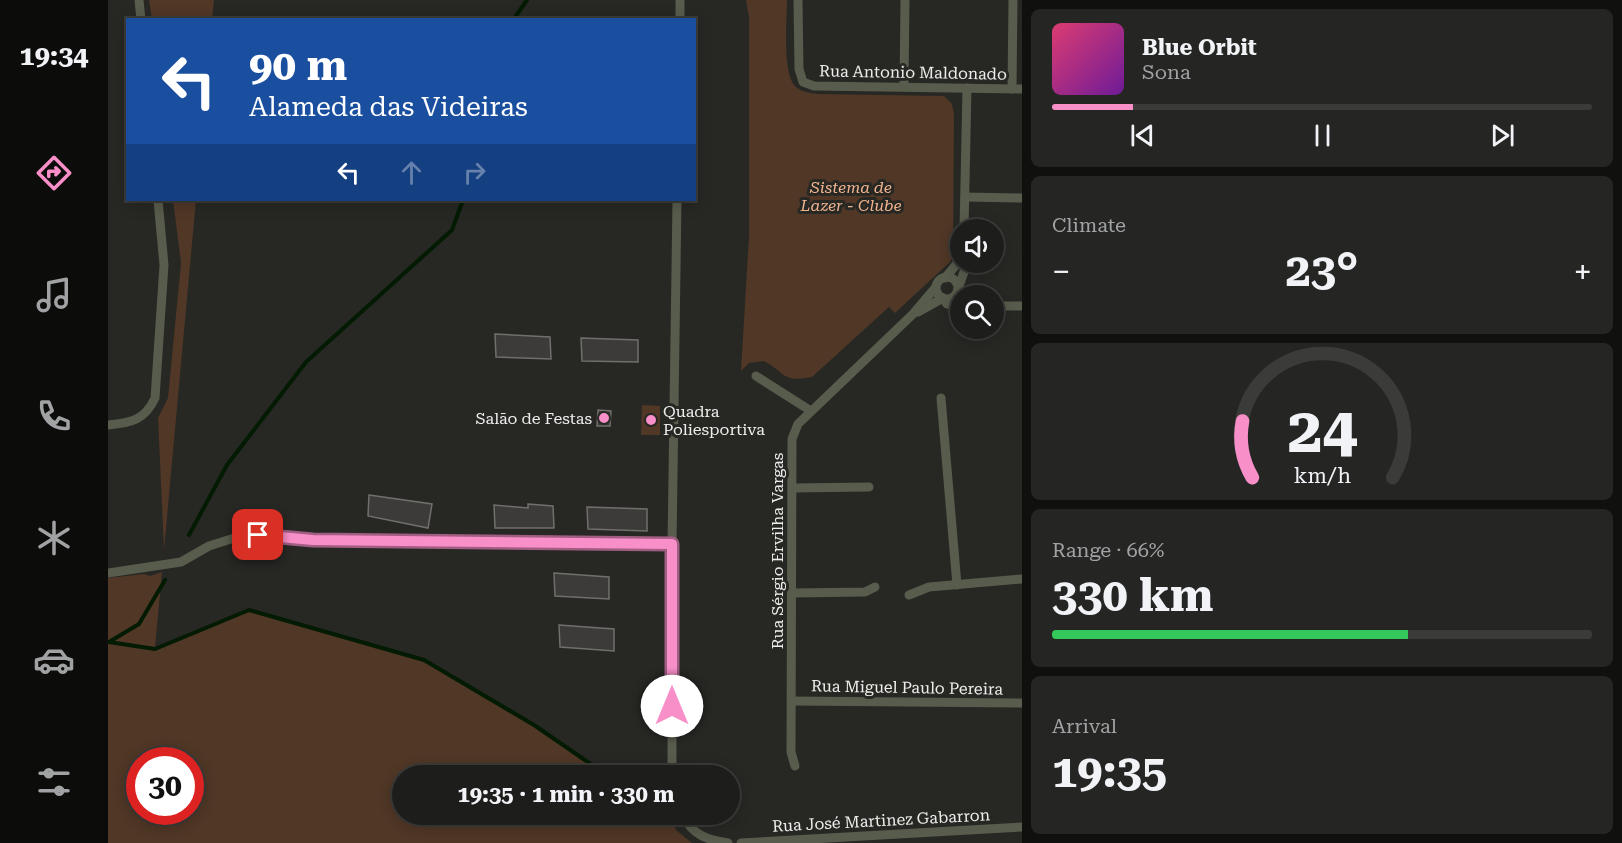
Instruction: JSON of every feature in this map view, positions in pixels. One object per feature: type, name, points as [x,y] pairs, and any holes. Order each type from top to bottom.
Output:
[{"type":"street","points":[[139,0],[141,18]]},
{"type":"street","name":"Rua Antonio Maldonado","points":[[798,0],[799,69],[803,82],[814,86],[1022,89]]},
{"type":"street","points":[[904,86],[905,0]]},
{"type":"street","points":[[1011,88],[1013,0]]},
{"type":"street","points":[[680,1],[680,18]]},
{"type":"street","points":[[964,219],[967,88]]},
{"type":"street","points":[[965,197],[1022,198]]},
{"type":"street","points":[[108,425],[138,420],[150,410],[155,398],[164,265],[158,201]]},
{"type":"street","points":[[672,765],[672,544],[677,201]]},
{"type":"street","name":"Rua Sérgio Ervilha Vargas","points":[[795,766],[791,752],[794,593],[792,439],[798,424],[913,314],[950,272]]},
{"type":"street","points":[[945,278],[954,280],[956,285]]},
{"type":"street","points":[[936,287],[947,304],[950,304]]},
{"type":"street","name":"Rua Sérgio Ervilha Vargas","points":[[913,314],[943,298],[950,297]]},
{"type":"street","points":[[1004,306],[1022,306]]},
{"type":"street","points":[[756,376],[811,411]]},
{"type":"street","points":[[941,398],[957,585]]},
{"type":"street","points":[[793,488],[869,487]]},
{"type":"street","points":[[108,573],[174,564],[231,539],[258,535],[313,540],[672,544]]},
{"type":"street","points":[[909,595],[929,587],[1022,579]]},
{"type":"street","points":[[794,593],[865,592],[875,587]]},
{"type":"street","name":"Rua Miguel Paulo Pereira","points":[[792,701],[1022,703]]},
{"type":"street","points":[[689,825],[704,840],[728,843]]},
{"type":"street","name":"Rua José Martinez Gabarron","points":[[741,843],[1022,827]]},
{"type":"green space","points":[[149,0],[214,0],[212,18],[152,18]]},
{"type":"green space","name":"Sistema de Lazer - Clube","points":[[746,0],[787,0],[788,69],[795,86],[800,90],[818,94],[944,96],[952,104],[954,115],[953,219],[950,219],[950,262],[895,313],[889,307],[812,377],[802,379],[789,378],[764,361],[749,363],[741,371],[749,236],[749,17]]},
{"type":"green space","points":[[173,201],[196,201],[164,550],[158,418],[168,398],[181,263]]},
{"type":"green space","name":"Quadra Poliesportiva","points":[[642,405],[660,406],[660,435],[641,435]]},
{"type":"green space","points":[[162,572],[155,648],[249,610],[424,660],[534,725],[593,765],[392,765],[392,825],[673,825],[692,843],[108,843],[108,578],[144,574],[150,576]]},
{"type":"building","points":[[495,334],[550,337],[551,359],[496,357]]},
{"type":"building","points":[[581,338],[638,340],[638,362],[582,361]]},
{"type":"building","name":"Salão de Festas","points":[[598,410],[611,411],[610,426],[597,426]]},
{"type":"building","points":[[369,495],[432,504],[428,528],[368,516]]},
{"type":"building","points":[[528,504],[553,506],[554,528],[495,528],[494,505],[528,508]]},
{"type":"building","points":[[587,507],[647,509],[647,531],[588,529]]},
{"type":"building","points":[[554,573],[609,577],[609,599],[555,596]]},
{"type":"building","points":[[559,625],[614,629],[614,651],[560,647]]},
{"type":"waterway","points":[[514,18],[527,0]]},
{"type":"waterway","points":[[189,535],[227,465],[306,362],[452,230],[463,201]]},
{"type":"waterway","points":[[109,642],[139,624],[165,580]]},
{"type":"waterway","points":[[109,642],[155,649],[249,610],[424,660],[534,725],[592,765]]},
{"type":"place","name":"Salão de Festas","points":[[604,418]]},
{"type":"place","name":"Quadra Poliesportiva","points":[[651,420]]},
{"type":"route","points":[[258,535],[313,540],[672,544],[672,706]]}]
